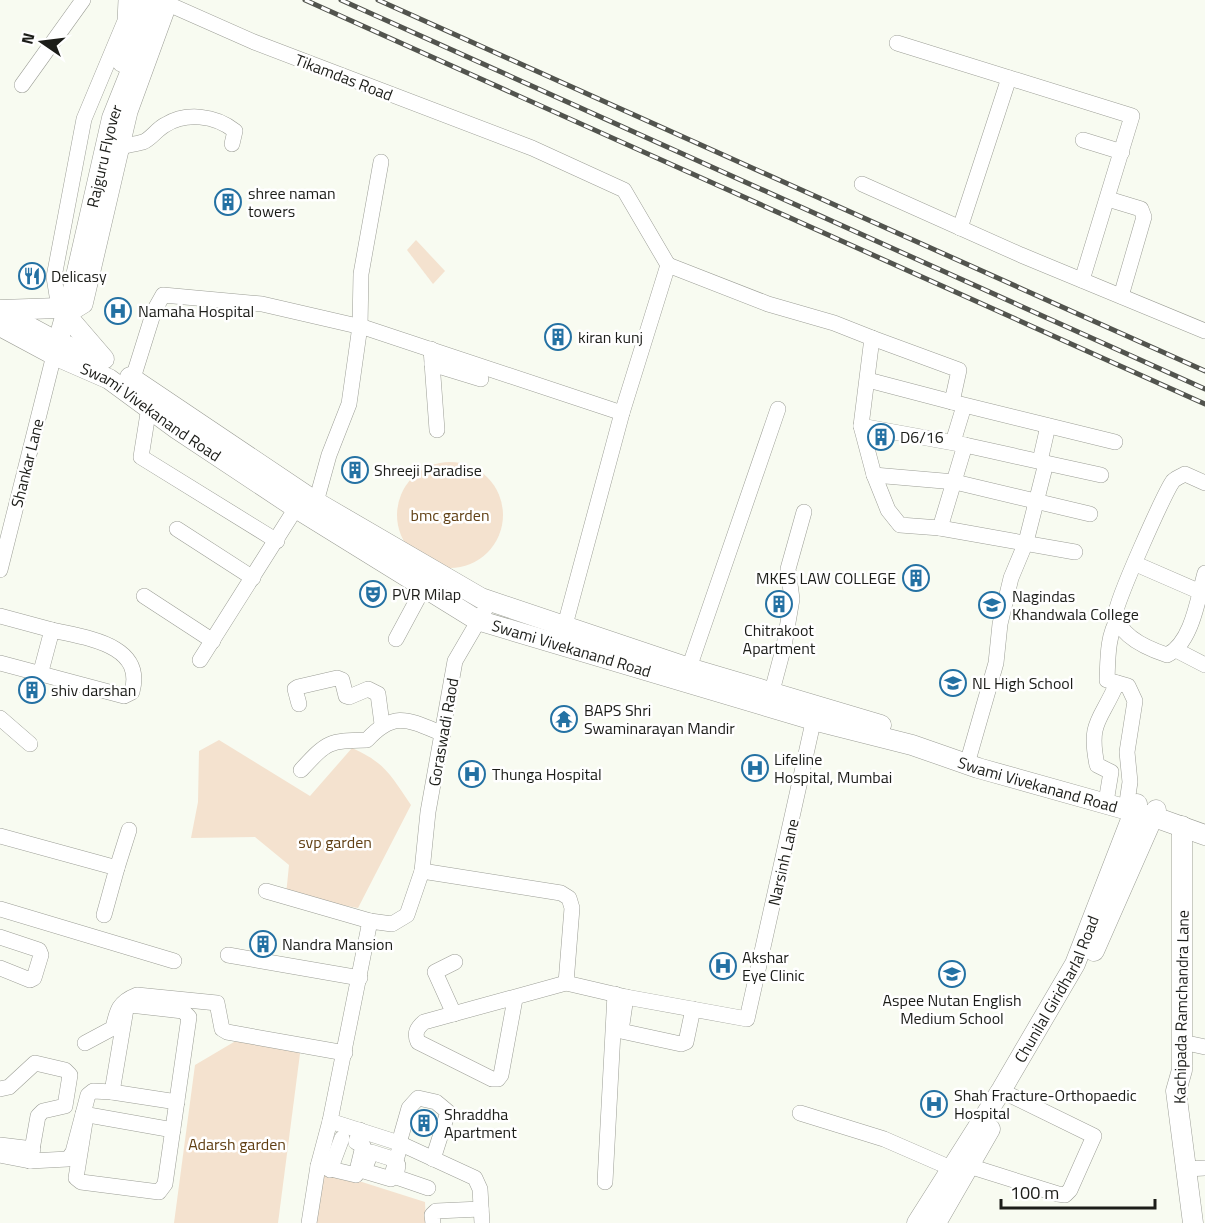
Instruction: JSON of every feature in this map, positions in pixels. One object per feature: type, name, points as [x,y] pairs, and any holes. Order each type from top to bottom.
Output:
[{"type":"main road","name":"Rajguru Flyover","points":[[69,287],[94,143],[126,51],[138,0]]},
{"type":"main road","name":"Rajguru Flyover","points":[[52,347],[112,118],[160,2]]},
{"type":"main road","points":[[0,310],[63,312],[108,364]]},
{"type":"main road","name":"Swami Vivekanand Road","points":[[0,310],[52,347],[110,379],[177,429],[296,508],[477,620],[815,712],[912,745],[1107,796],[1205,835]]},
{"type":"main road","name":"Swami Vivekanand Road","points":[[0,326],[52,347],[108,364],[133,378],[316,502],[490,602],[689,668],[772,691],[815,712]]},
{"type":"main road","name":"Swami Vivekanand Road","points":[[969,759],[1133,806]]},
{"type":"main road","name":"Chunilal Giridharlal Road","points":[[936,1223],[1002,1089],[1075,964],[1133,806]]},
{"type":"main road","name":"Swami Vivekanand Road","points":[[1155,814],[1205,825]]},
{"type":"main road","name":"Chunilal Giridharlal Road","points":[[917,1223],[961,1170],[1010,1095],[1085,970],[1155,814]]},
{"type":"main road","name":"Kachipada Ramchandra Lane","points":[[1182,826],[1182,1070],[1176,1091],[1196,1169],[1192,1223]]},
{"type":"street","points":[[21,85],[83,0]]},
{"type":"street","points":[[126,0],[125,21],[84,119],[54,278],[63,312],[85,305],[120,147],[160,2]]},
{"type":"street","name":"Tikamdas Road","points":[[160,2],[254,42],[532,148],[624,190],[668,265]]},
{"type":"street","points":[[897,43],[1132,116],[1082,280]]},
{"type":"street","points":[[960,228],[1009,78]]},
{"type":"street","points":[[120,147],[146,141],[164,125],[182,117],[203,117],[230,127],[235,131],[232,144]]},
{"type":"street","points":[[1083,140],[1122,152]]},
{"type":"street","points":[[316,502],[329,455],[349,404],[360,326],[362,274],[381,162]]},
{"type":"street","points":[[862,184],[960,228],[1205,331]]},
{"type":"street","points":[[1108,199],[1142,209],[1144,217],[1121,296]]},
{"type":"street","points":[[565,625],[622,413],[668,265],[768,304],[834,323],[959,370],[959,443],[955,482],[940,528]]},
{"type":"street","points":[[133,378],[153,310],[163,295],[262,304],[360,326],[482,376],[622,413]]},
{"type":"street","points":[[872,338],[861,426],[874,475],[888,510],[900,525],[940,528],[1075,552]]},
{"type":"street","name":"Shankar Lane","points":[[0,533],[52,347]]},
{"type":"street","name":"Shankar Lane","points":[[0,570],[52,347]]},
{"type":"street","points":[[435,357],[437,430]]},
{"type":"street","points":[[867,380],[1115,442]]},
{"type":"street","points":[[149,407],[141,457],[277,540]]},
{"type":"street","points":[[689,668],[778,409]]},
{"type":"street","points":[[861,426],[959,443],[1101,475]]},
{"type":"street","points":[[969,759],[996,663],[1000,624],[1011,578],[1026,542],[1038,502],[1048,426]]},
{"type":"street","points":[[1205,483],[1185,474],[1174,480],[1157,510],[1123,590],[1116,612],[1121,627],[1147,649],[1167,655],[1176,650],[1185,636],[1202,593],[1205,573]]},
{"type":"street","points":[[874,475],[955,482],[1090,514]]},
{"type":"street","points":[[200,660],[296,508]]},
{"type":"street","points":[[772,691],[784,646],[792,599],[788,569],[804,512]]},
{"type":"street","points":[[177,529],[253,578]]},
{"type":"street","points":[[1136,564],[1202,593]]},
{"type":"street","points":[[396,639],[424,587]]},
{"type":"street","points":[[144,597],[213,640]]},
{"type":"street","name":"Goraswadi Raod","points":[[266,891],[370,921],[392,924],[407,915],[422,872],[428,812],[455,661],[477,620],[490,602]]},
{"type":"street","points":[[0,616],[96,640],[120,650],[129,658],[135,684],[132,693],[124,696],[0,663]]},
{"type":"street","points":[[1118,619],[1108,650],[1107,680],[1128,686],[1135,701],[1127,752],[1133,806]]},
{"type":"street","points":[[40,675],[52,630]]},
{"type":"street","points":[[1176,650],[1205,665]]},
{"type":"street","points":[[299,704],[295,689],[337,678],[342,680],[346,696],[349,697],[368,689],[378,694],[382,724]]},
{"type":"street","points":[[1107,796],[1112,772],[1097,765],[1092,741],[1095,723],[1117,683]]},
{"type":"street","name":"Narsinh Lane","points":[[693,1009],[747,1019],[815,712]]},
{"type":"street","points":[[0,718],[30,744]]},
{"type":"street","points":[[301,770],[323,746],[336,741],[367,740],[382,724],[397,720],[443,734]]},
{"type":"street","points":[[104,915],[129,830]]},
{"type":"street","points":[[0,836],[117,868]]},
{"type":"street","points":[[422,872],[561,893],[569,898],[572,908],[566,983]]},
{"type":"street","points":[[0,909],[174,961]]},
{"type":"street","points":[[309,1223],[324,1168],[330,1121],[370,921]]},
{"type":"street","points":[[0,937],[39,950],[41,955],[34,978],[30,980],[0,968]]},
{"type":"street","points":[[228,955],[360,978]]},
{"type":"street","points":[[454,1014],[435,972],[455,962]]},
{"type":"street","points":[[515,999],[501,1075],[498,1079],[492,1079],[418,1042],[415,1035],[417,1028],[424,1022],[515,999],[566,983],[620,996],[693,1009],[686,1042],[681,1044],[621,1032],[620,996]]},
{"type":"street","points":[[85,1042],[112,1028],[118,1006],[137,995],[217,1003],[222,1029],[227,1032],[345,1053]]},
{"type":"street","points":[[605,1182],[620,996]]},
{"type":"street","points":[[83,1114],[85,1122],[76,1178],[81,1182],[159,1192],[165,1184],[189,1017],[183,1011],[130,1005],[126,1009],[112,1092]]},
{"type":"street","points":[[1182,1042],[1205,1047]]},
{"type":"street","points":[[0,1089],[16,1082],[35,1063],[65,1070],[70,1075],[65,1106],[43,1111],[38,1116],[32,1155]]},
{"type":"street","points":[[0,1145],[66,1162],[73,1152],[80,1118],[88,1095],[93,1091],[177,1102]]},
{"type":"street","points":[[800,1113],[884,1139],[961,1170],[1065,1195],[1070,1190],[1094,1136],[1010,1095]]},
{"type":"street","points":[[396,1160],[369,1153],[364,1171],[388,1180],[396,1160],[409,1108],[422,1098],[436,1102],[448,1112],[434,1153]]},
{"type":"street","points":[[83,1114],[173,1130]]},
{"type":"street","points":[[324,1168],[356,1175],[363,1146],[330,1121]]},
{"type":"street","points":[[324,1168],[352,1138],[378,1136],[434,1153],[475,1178],[480,1189],[482,1216],[436,1211],[432,1215],[433,1223]]},
{"type":"street","points":[[374,1153],[378,1136]]},
{"type":"street","points":[[401,1142],[396,1177],[428,1188]]},
{"type":"street","points":[[0,1155],[32,1155]]},
{"type":"green space","points":[[416,240],[445,271],[433,284],[407,250]]},
{"type":"green space","name":"bmc garden","points":[[450,462],[470,466],[487,478],[499,495],[503,515],[499,535],[487,552],[470,564],[450,568],[430,564],[413,552],[401,535],[397,515],[401,495],[413,478],[430,466]]},
{"type":"green space","name":"svp garden","points":[[219,740],[310,796],[352,748],[373,759],[393,778],[411,805],[358,908],[286,895],[289,865],[255,837],[191,838],[198,802],[199,751]]},
{"type":"green space","name":"Adarsh garden","points":[[239,1039],[301,1046],[278,1223],[174,1223],[195,1065]]},
{"type":"green space","points":[[321,1169],[425,1202],[426,1223],[314,1223]]},
{"type":"railway","points":[[305,0],[1205,404]]},
{"type":"railway","points":[[341,0],[1205,389]]},
{"type":"railway","points":[[378,0],[1205,371]]},
{"type":"place","name":"shree naman towers","points":[[228,202]]},
{"type":"place","name":"Delicasy","points":[[32,276]]},
{"type":"place","name":"Namaha Hospital","points":[[118,311]]},
{"type":"place","name":"kiran kunj","points":[[558,337]]},
{"type":"place","name":"D6/16","points":[[881,437]]},
{"type":"place","name":"Shreeji Paradise","points":[[355,470]]},
{"type":"place","name":"MKES LAW COLLEGE","points":[[916,578]]},
{"type":"place","name":"PVR Milap","points":[[373,594]]},
{"type":"place","name":"Chitrakoot Apartment","points":[[779,604]]},
{"type":"place","name":"Nagindas Khandwala College","points":[[992,605]]},
{"type":"place","name":"NL High School","points":[[953,683]]},
{"type":"place","name":"shiv darshan","points":[[32,690]]},
{"type":"place","name":"BAPS Shri Swaminarayan Mandir","points":[[564,719]]},
{"type":"place","name":"Lifeline Hospital, Mumbai","points":[[755,768]]},
{"type":"place","name":"Thunga Hospital","points":[[472,774]]},
{"type":"place","name":"Nandra Mansion","points":[[263,944]]},
{"type":"place","name":"Akshar Eye Clinic","points":[[723,966]]},
{"type":"place","name":"Aspee Nutan English Medium School","points":[[952,974]]},
{"type":"place","name":"Shah Fracture-Orthopaedic Hospital","points":[[934,1104]]},
{"type":"place","name":"Shraddha Apartment","points":[[424,1123]]}]
